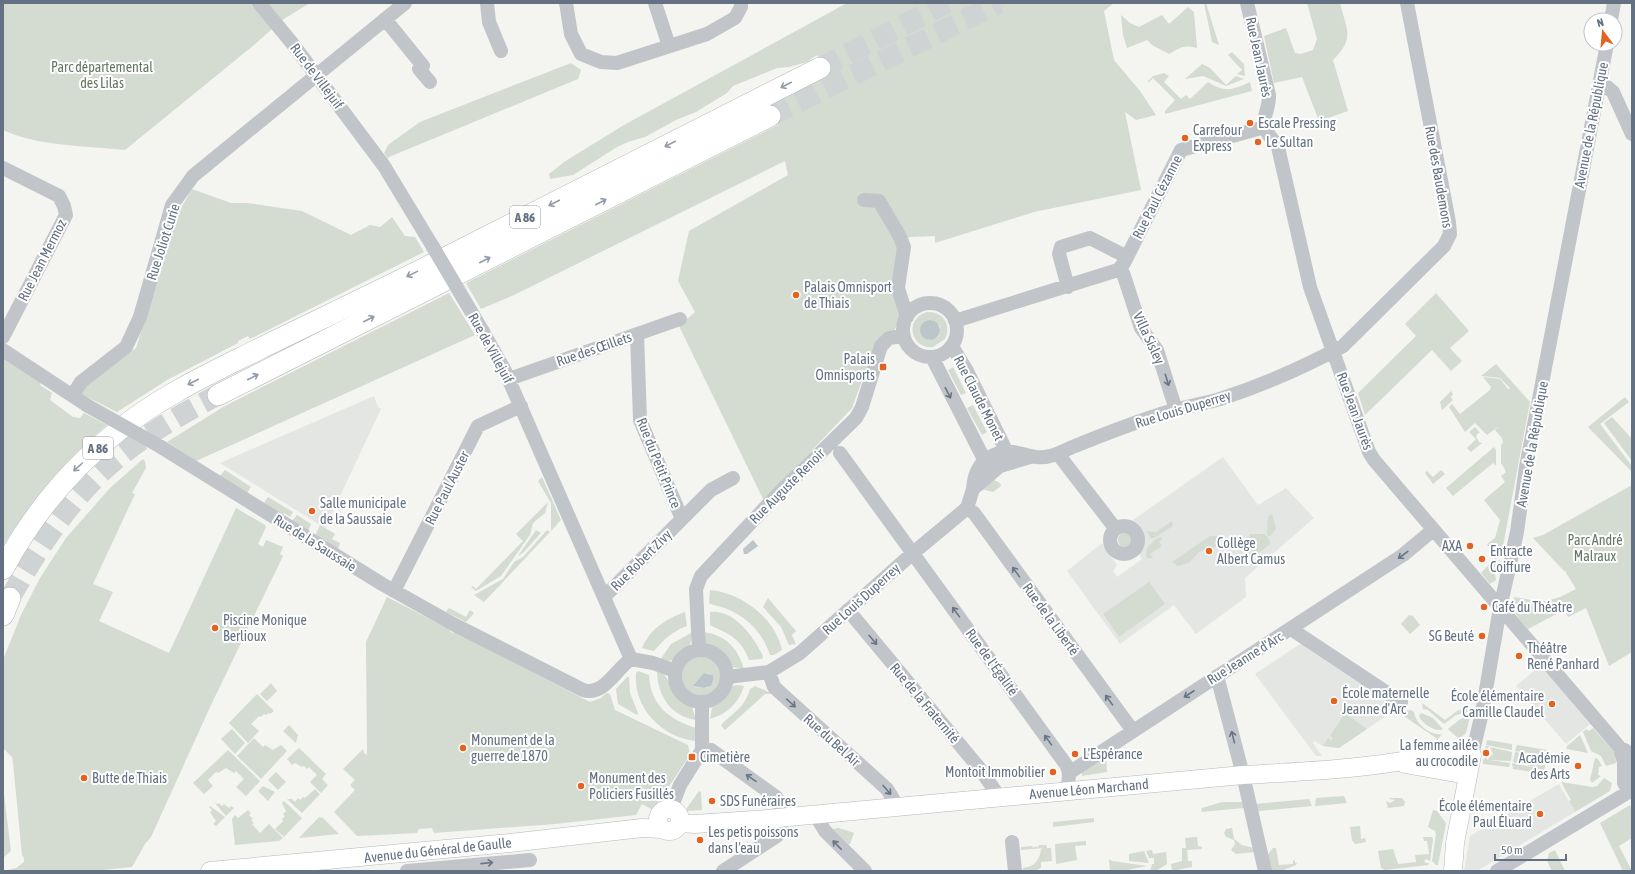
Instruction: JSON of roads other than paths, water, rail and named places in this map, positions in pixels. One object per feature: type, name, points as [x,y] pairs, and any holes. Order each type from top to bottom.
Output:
[{"type":"highway","name":"A 86","points":[[3,569],[16,545],[41,508],[73,471],[118,430],[144,411],[194,382],[439,261],[820,68]]},
{"type":"highway","name":"A 86","points":[[218,395],[770,116]]},
{"type":"main road","name":"Avenue Léon Marchand","points":[[668,819],[695,824],[1000,798],[1069,782],[1306,771],[1397,762],[1417,757],[1454,753],[1472,756]]},
{"type":"main road","name":"Avenue de la République","points":[[1453,871],[1455,843],[1467,775],[1472,756]]},
{"type":"main road","name":"Avenue Léon Marchand","points":[[1397,762],[1467,775]]},
{"type":"main road","name":"Avenue du Général de Gaulle","points":[[210,871],[257,869],[428,850],[530,841],[642,828],[668,819]]},
{"type":"main road","name":"Avenue de la République","points":[[1446,871],[1448,859],[1455,843]]},
{"type":"street","name":"Rue de Villejuif","points":[[259,3],[316,74],[384,166],[482,330],[509,379],[631,659]]},
{"type":"street","name":"Rue Joliot Curie","points":[[73,395],[81,382],[126,347],[140,317],[172,206],[193,176],[316,74],[405,3]]},
{"type":"street","points":[[487,3],[489,22],[501,51]]},
{"type":"street","points":[[566,3],[569,26],[581,54],[600,62],[617,63],[707,34],[735,18],[741,7],[741,3]]},
{"type":"street","points":[[655,3],[670,46]]},
{"type":"street","name":"Rue Jean Jaurès","points":[[1247,3],[1269,95],[1269,103],[1264,120],[1265,127],[1280,151],[1310,287],[1371,456],[1621,749],[1625,750],[1632,762]]},
{"type":"street","name":"Rue des Baudemons","points":[[1333,351],[1343,346],[1444,246],[1450,234],[1407,3]]},
{"type":"street","points":[[385,19],[423,66],[419,69],[430,82]]},
{"type":"street","name":"Avenue de la République","points":[[1472,756],[1490,672],[1500,608],[1517,532],[1530,448],[1605,52]]},
{"type":"street","points":[[1599,85],[1607,87],[1613,92],[1632,134]]},
{"type":"street","name":"Rue Paul Cézanne","points":[[1118,270],[1127,257],[1181,150],[1265,127]]},
{"type":"street","name":"Rue Jean Mermoz","points":[[3,168],[59,196],[64,206],[66,215],[3,337]]},
{"type":"street","points":[[864,200],[879,201],[904,247],[898,288],[907,317]]},
{"type":"street","points":[[1068,286],[1059,254],[1061,248],[1090,238],[1127,257]]},
{"type":"street","points":[[956,321],[1118,270]]},
{"type":"street","name":"Villa Sisley","points":[[1118,270],[1123,273],[1141,328],[1157,350],[1176,410]]},
{"type":"street","points":[[922,304],[936,304],[944,307],[951,313],[956,321],[956,337],[952,346],[943,354],[932,357],[921,356],[912,351],[903,336],[904,323],[907,317],[911,311],[922,304]]},
{"type":"street","name":"Rue des Œillets","points":[[509,379],[680,319]]},
{"type":"street","name":"Rue du Petit Prince","points":[[637,335],[640,420],[682,519]]},
{"type":"street","name":"Rue Auguste Renoir","points":[[699,650],[696,589],[701,576],[777,495],[856,418],[862,406],[881,346],[889,338],[903,336]]},
{"type":"street","name":"Rue Claude Monet","points":[[952,346],[967,372],[1007,457]]},
{"type":"street","name":"Rue de la Saussaie","points":[[3,350],[88,406],[161,447],[394,591],[453,624],[586,691],[593,692],[598,690],[631,659]]},
{"type":"street","name":"Rue Louis Duperrey","points":[[1007,457],[1018,452],[1030,457],[1045,458],[1058,454],[1176,410],[1219,399],[1238,392],[1333,351]]},
{"type":"street","name":"Rue Claude Monet","points":[[932,357],[988,467]]},
{"type":"street","name":"Rue Paul Auster","points":[[394,591],[478,426],[521,406]]},
{"type":"street","name":"Rue de l'Égalité","points":[[840,453],[1067,766],[1069,782]]},
{"type":"street","points":[[967,508],[973,489],[975,475],[988,467],[995,454],[1007,457]]},
{"type":"street","points":[[1058,454],[1115,528]]},
{"type":"street","name":"Rue Robert Zivy","points":[[604,597],[713,488],[733,478]]},
{"type":"street","name":"Rue Louis Duperrey","points":[[727,677],[769,672],[800,653],[913,553],[967,508]]},
{"type":"street","name":"Rue de la Liberté","points":[[967,508],[974,513],[1133,731]]},
{"type":"street","name":"Rue Jeanne d'Arc","points":[[1069,782],[1133,731],[1404,555],[1433,530]]},
{"type":"street","name":"Rue de la Fraternité","points":[[848,610],[980,769],[1000,798]]},
{"type":"street","points":[[1291,629],[1401,702]]},
{"type":"street","points":[[699,650],[711,652],[722,660],[726,668],[727,677],[725,686],[721,693],[714,699],[702,702],[688,699],[682,694],[677,687],[675,671],[683,657],[699,650]]},
{"type":"street","points":[[631,659],[653,663],[675,671]]},
{"type":"street","name":"Rue du Bel Air","points":[[769,672],[774,687],[887,789],[898,807]]},
{"type":"street","points":[[1217,676],[1243,774],[1265,871]]},
{"type":"street","points":[[668,819],[680,785],[702,750],[702,702]]},
{"type":"street","points":[[1497,871],[1630,791],[1624,783],[1625,768],[1621,749]]},
{"type":"street","points":[[702,750],[711,750],[773,793],[779,802],[782,817],[781,830],[775,838],[723,871]]},
{"type":"street","points":[[815,814],[825,831],[864,871]]},
{"type":"street","points":[[407,871],[529,866],[530,841]]},
{"type":"street","points":[[1012,842],[1015,871]]},
{"type":"tunnel","points":[[820,68],[947,3]]},
{"type":"tunnel","points":[[770,116],[999,3]]},
{"type":"tunnel","points":[[10,598],[56,525],[88,486],[102,472],[133,446],[149,435],[218,395]]},
{"type":"place","name":"Escale Pressing","points":[[1250,123]]},
{"type":"place","name":"Carrefour Express","points":[[1185,138]]},
{"type":"place","name":"Le Sultan","points":[[1258,142]]},
{"type":"place","name":"Palais Omnisport de Thiais","points":[[796,295]]},
{"type":"place","name":"Palais Omnisports","points":[[883,367]]},
{"type":"place","name":"Salle municipale de la Saussaie","points":[[312,511]]},
{"type":"place","name":"AXA","points":[[1470,546]]},
{"type":"place","name":"Collège Albert Camus","points":[[1209,551]]},
{"type":"place","name":"Entracte Coiffure","points":[[1482,559]]},
{"type":"place","name":"Café du Théatre","points":[[1484,607]]},
{"type":"place","name":"Piscine Monique Berlioux","points":[[215,628]]},
{"type":"place","name":"SG Beuté","points":[[1482,636]]},
{"type":"place","name":"Théâtre René Panhard","points":[[1519,656]]},
{"type":"place","name":"École maternelle Jeanne d'Arc","points":[[1334,701]]},
{"type":"place","name":"École élémentaire Camille Claudel","points":[[1552,704]]},
{"type":"place","name":"Monument de la guerre de 1870","points":[[463,748]]},
{"type":"place","name":"La femme ailée au crocodile","points":[[1486,753]]},
{"type":"place","name":"L'Espérance","points":[[1075,754]]},
{"type":"place","name":"Cimetière","points":[[692,757]]},
{"type":"place","name":"Académie des Arts","points":[[1578,766]]},
{"type":"place","name":"Montoit Immobilier","points":[[1053,772]]},
{"type":"place","name":"Butte de Thiais","points":[[84,778]]},
{"type":"place","name":"Monument des Policiers Fusillés","points":[[581,786]]},
{"type":"place","name":"SDS Funéraires","points":[[712,801]]},
{"type":"place","name":"École élémentaire Paul Éluard","points":[[1540,814]]},
{"type":"place","name":"Les petis poissons dans l'eau","points":[[700,840]]},
{"type":"park label","name":"Parc départemental des Lilas","points":[[102,76]]},
{"type":"park label","name":"Parc André Malraux","points":[[1595,548]]}]
